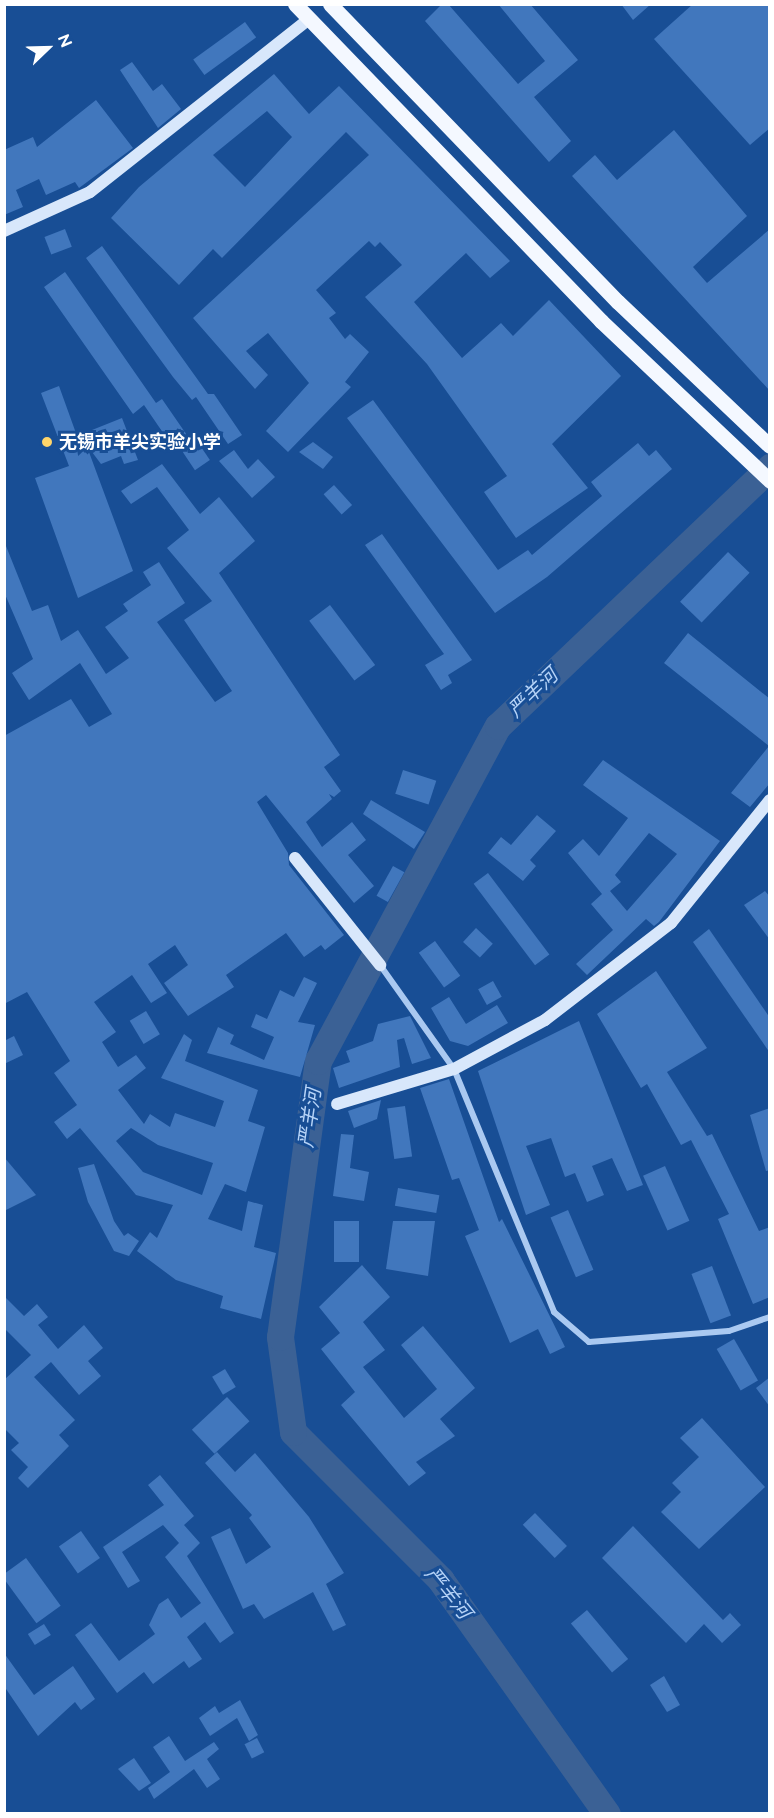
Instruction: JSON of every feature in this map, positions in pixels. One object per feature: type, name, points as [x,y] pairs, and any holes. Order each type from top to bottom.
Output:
[{"type":"main road","points":[[295,4],[601,321],[770,481]]},
{"type":"main road","points":[[330,4],[618,302],[770,446]]},
{"type":"street","points":[[4,231],[90,192],[309,19]]},
{"type":"street","points":[[337,1104],[454,1069],[545,1020],[670,923],[770,800]]},
{"type":"street","points":[[295,858],[380,965],[454,1069],[554,1312],[589,1342],[729,1331],[770,1317]]},
{"type":"building","points":[[442,4],[448,4],[518,84],[545,61],[498,4],[530,4],[578,60],[534,97],[571,141],[549,162],[425,21]]},
{"type":"building","points":[[621,4],[651,4],[633,20]]},
{"type":"building","points":[[693,4],[770,4],[770,128],[750,145],[654,39]]},
{"type":"building","points":[[245,22],[256,37],[204,75],[193,60]]},
{"type":"building","points":[[132,62],[153,91],[162,84],[181,109],[158,128],[120,70]]},
{"type":"building","points":[[274,74],[309,114],[339,86],[510,261],[490,278],[466,253],[414,302],[462,358],[501,323],[513,336],[549,300],[621,376],[552,444],[588,488],[516,538],[484,492],[507,476],[427,364],[365,297],[402,265],[380,242],[375,247],[369,241],[316,290],[336,313],[329,318],[345,339],[350,334],[369,352],[345,382],[351,387],[288,452],[266,431],[309,383],[268,333],[246,351],[268,375],[255,389],[193,318],[369,155],[346,132],[222,258],[213,249],[179,285],[111,218],[139,187]],"holes":[[[267,111],[292,137],[245,187],[213,155]]]},
{"type":"building","points":[[96,100],[133,148],[79,188],[75,182],[46,195],[39,179],[16,190],[23,207],[4,215],[4,150],[33,137],[37,147]]},
{"type":"building","points":[[674,130],[747,216],[693,267],[707,283],[770,229],[770,391],[572,176],[595,155],[617,180]]},
{"type":"building","points":[[65,229],[72,247],[51,255],[44,237]]},
{"type":"building","points":[[102,246],[208,394],[214,394],[242,435],[228,444],[196,397],[192,400],[173,377],[86,258]]},
{"type":"building","points":[[65,272],[156,403],[162,399],[191,441],[170,443],[144,405],[133,414],[44,287]]},
{"type":"building","points":[[59,386],[77,436],[122,418],[138,460],[124,464],[121,456],[101,464],[86,444],[133,571],[78,598],[35,478],[69,466],[41,393]]},
{"type":"building","points":[[373,400],[498,570],[528,550],[532,555],[602,496],[591,482],[638,443],[649,456],[656,450],[672,469],[547,577],[495,613],[347,418]]},
{"type":"building","points":[[197,441],[210,460],[195,470],[182,451]]},
{"type":"building","points":[[313,442],[333,457],[323,469],[299,452]]},
{"type":"building","points":[[234,450],[248,469],[258,459],[275,477],[252,498],[219,461]]},
{"type":"building","points":[[162,464],[200,514],[219,497],[255,541],[219,573],[340,755],[324,767],[341,791],[334,797],[329,794],[332,799],[306,822],[322,847],[352,822],[366,840],[348,855],[374,886],[354,903],[266,795],[257,802],[288,853],[289,865],[344,935],[325,950],[321,945],[304,957],[286,933],[226,975],[234,987],[188,1016],[164,983],[188,965],[175,945],[148,964],[167,993],[151,1003],[132,975],[94,1002],[116,1032],[102,1042],[118,1067],[136,1055],[146,1068],[118,1090],[144,1124],[150,1114],[170,1127],[175,1113],[215,1127],[224,1101],[161,1078],[184,1034],[192,1040],[185,1061],[258,1090],[248,1121],[265,1127],[246,1192],[225,1184],[208,1219],[242,1231],[248,1201],[263,1205],[254,1247],[276,1253],[261,1319],[220,1308],[223,1296],[176,1280],[137,1251],[150,1232],[157,1238],[173,1205],[136,1195],[80,1128],[67,1139],[54,1122],[77,1105],[54,1073],[70,1061],[27,992],[4,1004],[4,736],[71,699],[89,727],[112,714],[80,663],[29,700],[12,673],[33,659],[4,592],[4,541],[32,611],[48,605],[61,641],[78,630],[106,674],[129,658],[105,627],[128,611],[123,604],[151,585],[143,572],[159,562],[185,603],[157,622],[215,702],[232,691],[184,620],[212,601],[167,548],[189,530],[157,487],[131,504],[121,491]],"holes":[[[131,1128],[158,1145],[213,1163],[202,1195],[143,1172],[116,1141]]]},
{"type":"building","points":[[334,485],[352,505],[342,514],[324,494]]},
{"type":"building","points":[[382,534],[472,660],[448,675],[452,683],[441,690],[425,665],[444,654],[365,545]]},
{"type":"building","points":[[728,552],[750,573],[702,622],[680,602]]},
{"type":"building","points":[[330,605],[375,665],[354,681],[309,621]]},
{"type":"building","points":[[688,633],[770,699],[770,783],[750,807],[731,793],[769,746],[664,663]]},
{"type":"building","points":[[603,760],[720,841],[659,922],[654,926],[646,919],[587,975],[576,964],[613,930],[591,904],[602,894],[568,853],[583,839],[599,856],[628,818],[583,785]],"holes":[[[649,833],[677,854],[627,911],[610,891],[621,882],[615,875]]]},
{"type":"building","points":[[403,770],[436,781],[429,805],[395,794]]},
{"type":"building","points":[[371,800],[425,832],[414,849],[363,814]]},
{"type":"building","points":[[537,815],[556,831],[530,860],[536,866],[523,881],[488,853],[501,837],[511,845]]},
{"type":"building","points":[[393,866],[404,872],[388,902],[377,896]]},
{"type":"building","points":[[488,873],[549,954],[535,965],[474,884]]},
{"type":"building","points":[[765,891],[770,897],[770,940],[744,905]]},
{"type":"building","points":[[476,928],[493,944],[480,958],[463,942]]},
{"type":"building","points":[[709,929],[770,1018],[770,1053],[693,942]]},
{"type":"building","points":[[435,941],[460,976],[444,988],[419,953]]},
{"type":"building","points":[[656,971],[707,1048],[667,1072],[707,1136],[712,1134],[759,1231],[770,1227],[770,1297],[753,1304],[718,1219],[729,1214],[691,1140],[681,1145],[647,1084],[641,1088],[597,1014]]},
{"type":"building","points":[[304,977],[317,983],[298,1022],[315,1025],[300,1077],[207,1053],[218,1027],[234,1035],[230,1044],[264,1060],[274,1037],[251,1027],[256,1014],[267,1019],[280,990],[294,997]]},
{"type":"building","points":[[493,981],[502,997],[487,1005],[478,989]]},
{"type":"building","points":[[449,997],[466,1024],[497,1005],[508,1023],[468,1046],[450,1041],[431,1008]]},
{"type":"building","points":[[146,1011],[160,1034],[144,1044],[130,1021]]},
{"type":"building","points":[[410,1016],[431,1058],[412,1064],[404,1038],[397,1040],[400,1067],[339,1088],[333,1068],[350,1062],[346,1051],[373,1041],[378,1024]]},
{"type":"building","points":[[579,1021],[643,1185],[627,1191],[612,1158],[592,1166],[604,1195],[587,1202],[575,1173],[565,1177],[551,1138],[526,1146],[550,1205],[526,1215],[478,1071]]},
{"type":"building","points":[[14,1036],[23,1055],[4,1064],[4,1041]]},
{"type":"building","points":[[449,1079],[499,1222],[502,1219],[565,1347],[550,1354],[538,1329],[510,1343],[465,1236],[479,1230],[459,1178],[452,1180],[420,1088]]},
{"type":"building","points":[[381,1100],[377,1119],[354,1128],[348,1111]]},
{"type":"building","points":[[405,1106],[412,1157],[394,1159],[387,1109]]},
{"type":"building","points":[[770,1108],[770,1170],[766,1171],[750,1115]]},
{"type":"building","points":[[341,1134],[354,1135],[350,1168],[369,1172],[364,1201],[333,1196]]},
{"type":"building","points":[[4,1157],[36,1195],[4,1211]]},
{"type":"building","points":[[94,1164],[114,1221],[124,1236],[128,1233],[139,1241],[129,1256],[114,1251],[88,1202],[78,1168]]},
{"type":"building","points":[[665,1166],[689,1221],[667,1231],[643,1176]]},
{"type":"building","points":[[398,1188],[439,1195],[436,1213],[395,1206]]},
{"type":"building","points":[[568,1210],[593,1270],[576,1277],[551,1217]]},
{"type":"building","points":[[334,1221],[359,1221],[359,1262],[334,1262]]},
{"type":"building","points":[[393,1221],[435,1221],[428,1276],[386,1269]]},
{"type":"building","points":[[362,1265],[390,1297],[363,1322],[385,1350],[363,1367],[404,1418],[437,1389],[401,1345],[423,1326],[475,1388],[440,1419],[455,1436],[416,1462],[426,1473],[409,1486],[341,1405],[355,1392],[321,1349],[340,1333],[319,1307]]},
{"type":"building","points":[[712,1266],[731,1315],[710,1323],[691,1274]]},
{"type":"building","points":[[4,1296],[24,1316],[37,1304],[48,1317],[38,1325],[58,1349],[84,1325],[103,1348],[88,1361],[101,1376],[79,1395],[51,1362],[34,1377],[75,1420],[59,1435],[69,1446],[28,1488],[18,1478],[28,1467],[11,1450],[19,1443],[4,1428],[4,1380],[31,1355],[4,1328]]},
{"type":"building","points":[[734,1339],[758,1381],[741,1391],[717,1349]]},
{"type":"building","points":[[225,1369],[236,1387],[223,1395],[212,1377]]},
{"type":"building","points":[[770,1377],[770,1407],[756,1388]]},
{"type":"building","points":[[227,1397],[250,1421],[214,1454],[192,1430]]},
{"type":"building","points":[[702,1418],[765,1487],[699,1549],[661,1512],[681,1492],[672,1483],[699,1457],[680,1438]]},
{"type":"building","points":[[217,1452],[235,1472],[255,1453],[309,1517],[344,1573],[326,1584],[346,1625],[333,1631],[313,1592],[264,1619],[254,1604],[243,1609],[211,1537],[230,1528],[246,1564],[271,1547],[249,1518],[252,1515],[205,1463]]},
{"type":"building","points":[[160,1475],[194,1516],[184,1525],[200,1543],[187,1556],[234,1633],[220,1643],[205,1622],[187,1637],[202,1659],[189,1668],[184,1661],[153,1684],[144,1672],[117,1693],[75,1635],[91,1623],[119,1661],[155,1634],[149,1625],[159,1604],[168,1598],[181,1618],[201,1603],[165,1557],[179,1543],[163,1525],[122,1552],[140,1581],[128,1588],[103,1547],[164,1505],[148,1485]]},
{"type":"building","points":[[535,1513],[567,1546],[555,1558],[523,1525]]},
{"type":"building","points":[[633,1526],[723,1620],[730,1613],[741,1625],[722,1643],[704,1624],[686,1643],[602,1558]]},
{"type":"building","points":[[81,1531],[100,1558],[78,1574],[59,1546]]},
{"type":"building","points":[[26,1558],[61,1606],[36,1623],[4,1579],[4,1574]]},
{"type":"building","points":[[587,1610],[628,1659],[612,1673],[571,1623]]},
{"type":"building","points":[[44,1624],[51,1635],[35,1645],[28,1634]]},
{"type":"building","points":[[4,1653],[34,1695],[73,1666],[95,1699],[81,1710],[75,1702],[38,1736],[4,1686]]},
{"type":"building","points":[[664,1676],[680,1705],[667,1712],[650,1685]]},
{"type":"building","points":[[240,1700],[258,1735],[249,1741],[237,1718],[210,1736],[199,1718],[215,1706],[219,1713]]},
{"type":"building","points":[[169,1736],[185,1761],[214,1742],[219,1749],[207,1759],[220,1779],[207,1788],[194,1769],[154,1799],[148,1788],[170,1772],[153,1747]]},
{"type":"building","points":[[257,1738],[264,1752],[252,1759],[245,1744]]},
{"type":"building","points":[[134,1758],[151,1783],[139,1791],[118,1769]]},
{"type":"waterway","name":"严羊河","points":[[607,1814],[441,1580],[293,1432],[280,1337],[318,1061],[498,726],[770,467]]},
{"type":"place","name":"无锡市羊尖实验小学","points":[[47,442]]}]
